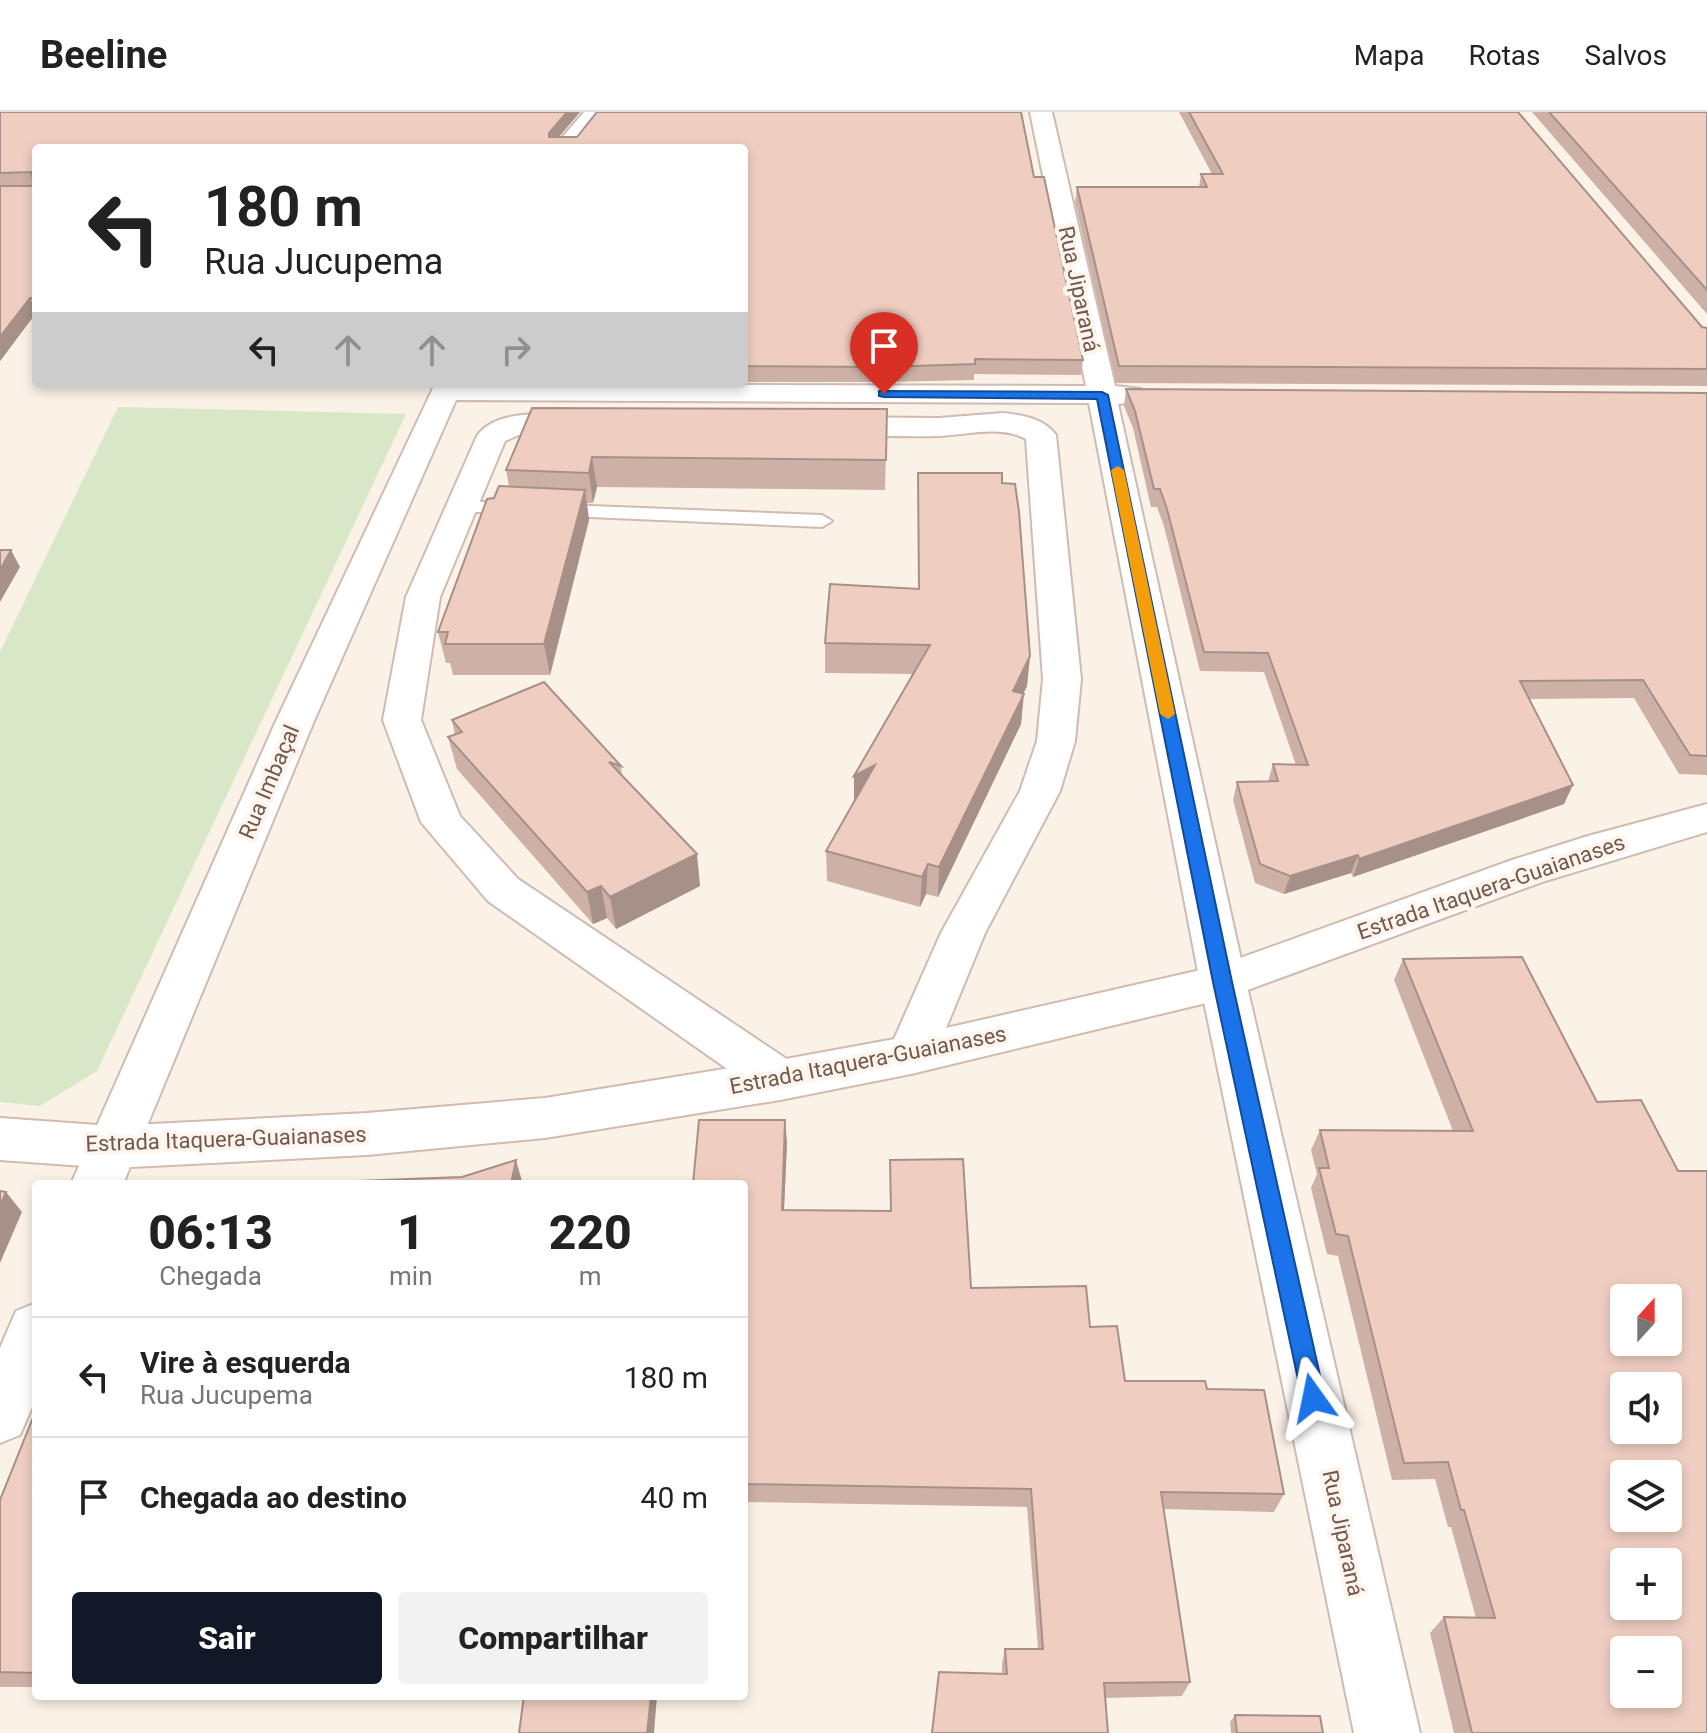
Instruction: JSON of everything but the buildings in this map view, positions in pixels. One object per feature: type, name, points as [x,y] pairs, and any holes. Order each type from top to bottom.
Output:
[{"type":"street","points":[[567,144],[595,112]]},
{"type":"street","name":"Rua Jiparaná","points":[[1041,112],[1223,982],[1387,1733]]},
{"type":"street","name":"Rua Imbaçal","points":[[105,1165],[295,721],[447,388]]},
{"type":"street","points":[[529,388],[1166,396]]},
{"type":"street","points":[[780,1080],[503,890],[442,822],[402,720],[423,597],[492,436],[516,425],[939,427],[1003,422],[1021,424],[1041,435],[1062,679],[1056,741],[1040,791],[963,933],[911,1055]]},
{"type":"street","name":"Estrada Itaquera-Guaianases","points":[[0,1139],[105,1165],[367,1134],[545,1118],[780,1080],[911,1055],[1223,982],[1527,871],[1603,846],[1707,818]]},
{"type":"street","points":[[0,1415],[32,1339]]},
{"type":"lane","points":[[460,507],[822,521]]},
{"type":"green space","points":[[118,407],[406,414],[97,1071],[40,1106],[0,1102],[0,652]]},
{"type":"slow traffic","points":[[1118,470],[1168,714]]},
{"type":"route","points":[[884,394],[1102,395],[1223,982],[1313,1398]]}]
